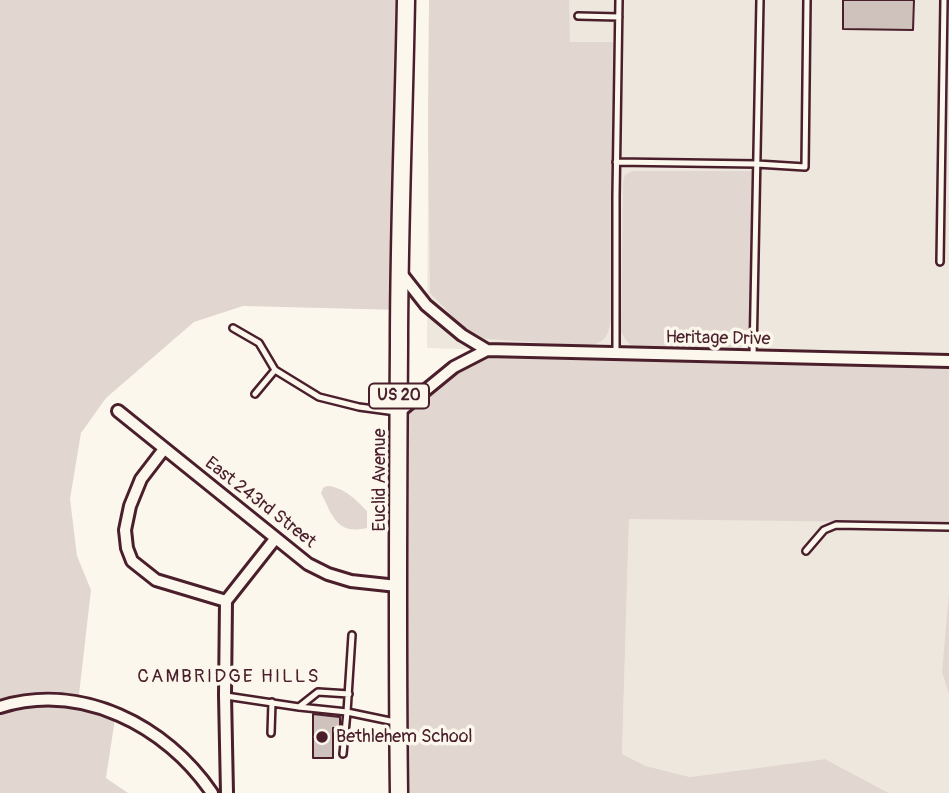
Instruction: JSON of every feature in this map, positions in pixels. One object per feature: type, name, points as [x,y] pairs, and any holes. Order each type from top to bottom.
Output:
[{"type":"main road","name":"Euclid Avenue","points":[[399,793],[397,586],[406,0]]},
{"type":"street","points":[[400,272],[426,305],[462,335],[487,350]]},
{"type":"street","points":[[399,412],[454,368],[487,350]]},
{"type":"street","name":"Heritage Drive","points":[[487,350],[949,361]]},
{"type":"street","name":"East 243rd Street","points":[[118,411],[308,564],[351,581],[397,586]]},
{"type":"street","points":[[164,449],[141,479],[130,506],[125,530],[132,561],[156,580],[226,601]]},
{"type":"street","points":[[227,793],[226,601],[275,539]]},
{"type":"street","points":[[0,707],[14,703],[62,699],[116,712],[152,732],[182,757],[212,793]]},
{"type":"lane","points":[[615,354],[619,0]]},
{"type":"lane","points":[[753,357],[760,0]]},
{"type":"lane","points":[[616,162],[805,167],[807,0]]},
{"type":"lane","points":[[940,262],[944,0]]},
{"type":"lane","points":[[578,16],[619,17]]},
{"type":"lane","points":[[233,328],[259,343],[275,370],[319,397],[359,407],[399,412]]},
{"type":"lane","points":[[256,394],[275,370]]},
{"type":"lane","points":[[806,551],[824,530],[836,525],[949,527]]},
{"type":"lane","points":[[343,754],[352,635]]},
{"type":"lane","points":[[299,707],[318,692],[349,694]]},
{"type":"lane","points":[[225,695],[348,712],[398,723]]},
{"type":"lane","points":[[271,733],[272,702]]},
{"type":"shaded area","points":[[0,0],[406,0],[400,310],[243,306],[194,322],[106,398],[81,433],[70,499],[77,556],[91,590],[78,703],[116,712],[106,778],[128,793],[0,793]]},
{"type":"shaded area","points":[[429,0],[949,0],[949,363],[427,348]]},
{"type":"shaded area","points":[[429,0],[569,0],[570,42],[613,42],[611,318],[606,336],[596,344],[583,346],[477,338],[430,293]]},
{"type":"shaded area","points":[[632,171],[752,171],[750,336],[740,348],[641,348],[631,345],[621,332],[623,182],[625,175]]},
{"type":"shaded area","points":[[487,350],[949,361],[949,523],[629,519],[622,754],[646,766],[690,777],[825,759],[889,793],[399,793],[399,412]]},
{"type":"shaded area","points":[[327,486],[344,491],[367,511],[367,528],[348,529],[337,522],[321,493]]},
{"type":"shaded area","points":[[629,518],[949,523],[949,793],[889,793],[825,759],[690,777],[646,766],[622,754]]},
{"type":"shaded area","points":[[949,593],[949,694],[942,672]]},
{"type":"building","points":[[843,0],[914,0],[913,30],[843,29]]},
{"type":"building","points":[[313,714],[340,717],[340,728],[333,728],[333,758],[313,758]]},
{"type":"place","name":"Bethlehem School","points":[[322,737]]},
{"type":"district","name":"CAMBRIDGE HILLS","points":[[229,677]]}]
